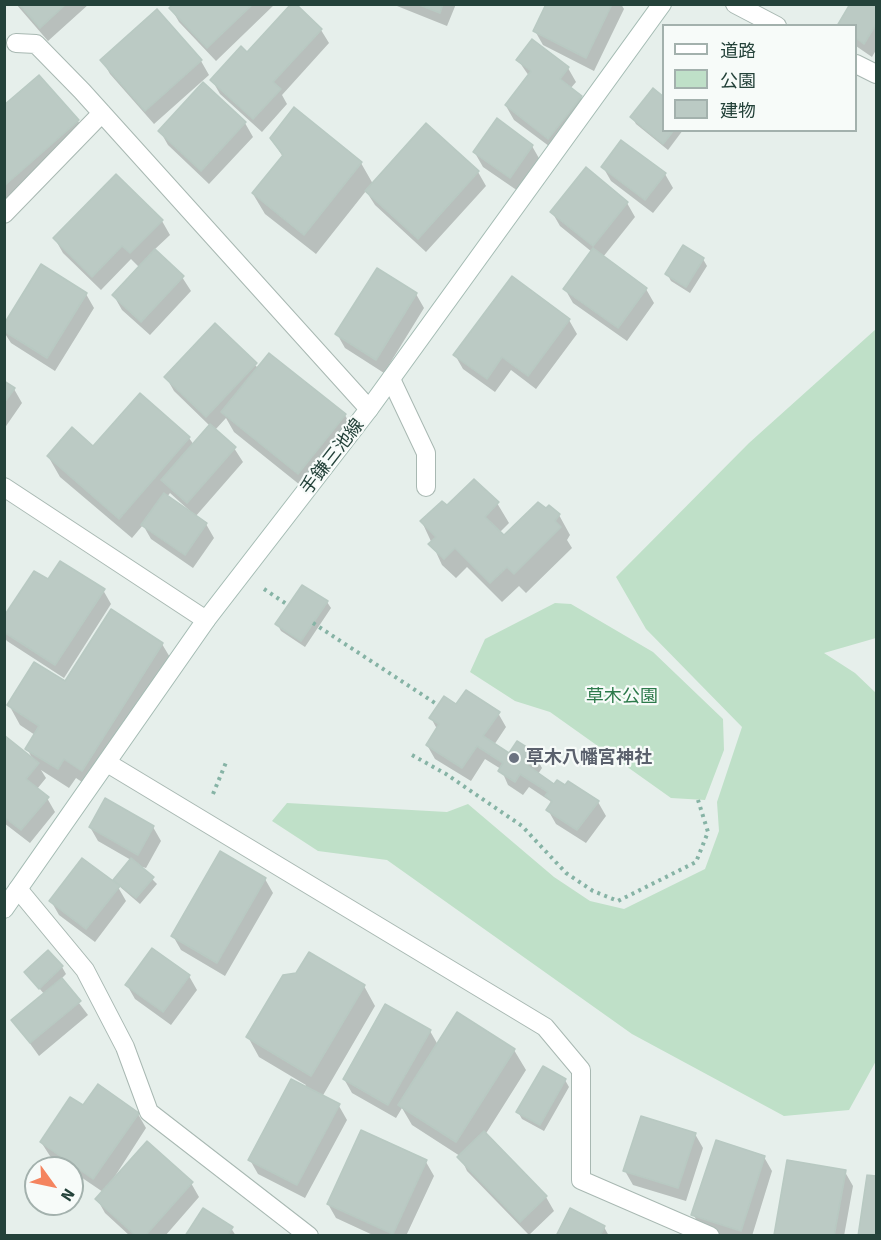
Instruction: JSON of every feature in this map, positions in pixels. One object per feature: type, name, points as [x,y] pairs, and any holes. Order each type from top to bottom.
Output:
[{"type":"street","name":"手鎌三池線","points":[[4,909],[108,764],[206,620],[369,409],[662,4]]},
{"type":"street","points":[[735,4],[773,24]]},
{"type":"street","points":[[16,43],[36,44],[102,113],[369,409]]},
{"type":"street","points":[[857,65],[876,74]]},
{"type":"street","points":[[4,214],[102,113]]},
{"type":"street","points":[[391,379],[426,453],[426,488]]},
{"type":"street","points":[[4,487],[206,620]]},
{"type":"street","points":[[108,764],[545,1027],[581,1070],[580,1180],[710,1236]]},
{"type":"street","points":[[18,889],[85,970],[125,1047],[149,1112],[309,1236]]},
{"type":"path","points":[[313,623],[438,705]]},
{"type":"path","points":[[412,755],[446,774],[522,826],[567,873],[593,891],[618,900],[696,862],[708,832],[698,800]]},
{"type":"path","points":[[210,802],[227,760]]},
{"type":"green space","points":[[876,329],[876,638],[824,653],[855,673],[876,693],[876,1061],[849,1110],[784,1116],[632,1034],[387,860],[318,851],[272,821],[287,803],[447,812],[468,804],[554,877],[590,901],[624,909],[705,869],[719,831],[717,802],[742,727],[646,629],[616,577],[749,443]]},
{"type":"green space","name":"草木公園","points":[[555,603],[571,604],[653,652],[723,719],[724,750],[705,800],[671,798],[550,712],[515,701],[470,672],[485,639]]},
{"type":"building","points":[[19,4],[66,4],[40,28]]},
{"type":"building","points":[[173,4],[253,4],[207,48],[169,8]]},
{"type":"building","points":[[291,4],[296,4],[322,29],[273,82],[281,89],[253,119],[210,80],[241,46],[247,52]]},
{"type":"building","points":[[417,4],[443,4],[440,13]]},
{"type":"building","points":[[546,4],[612,4],[586,58],[533,31]]},
{"type":"building","points":[[850,4],[876,4],[876,24],[864,44],[857,39],[857,24],[838,24]]},
{"type":"building","points":[[157,9],[202,60],[145,111],[100,60]]},
{"type":"building","points":[[532,39],[569,67],[560,79],[582,96],[548,139],[505,105],[531,71],[516,60]]},
{"type":"building","points":[[39,75],[79,120],[4,186],[4,105]]},
{"type":"building","points":[[203,82],[246,122],[201,171],[158,131]]},
{"type":"building","points":[[653,88],[662,95],[662,132],[672,132],[663,144],[630,117]]},
{"type":"building","points":[[294,107],[362,162],[304,235],[252,193],[283,155],[270,138]]},
{"type":"building","points":[[497,118],[533,145],[510,178],[473,152]]},
{"type":"building","points":[[426,123],[479,171],[418,239],[365,191]]},
{"type":"building","points":[[621,140],[666,173],[645,200],[601,167]]},
{"type":"building","points":[[586,167],[628,202],[593,246],[550,212]]},
{"type":"building","points":[[116,174],[163,220],[130,253],[122,246],[92,277],[53,238]]},
{"type":"building","points":[[683,245],[704,258],[686,287],[665,274]]},
{"type":"building","points":[[593,248],[647,288],[618,328],[563,289]]},
{"type":"building","points":[[155,249],[184,276],[141,322],[112,295]]},
{"type":"building","points":[[41,264],[87,293],[47,358],[4,331],[4,324]]},
{"type":"building","points":[[377,268],[417,293],[376,360],[335,334]]},
{"type":"building","points":[[512,276],[570,319],[528,376],[502,357],[487,379],[453,355]]},
{"type":"building","points":[[215,323],[257,363],[206,417],[164,377]]},
{"type":"building","points":[[269,353],[346,414],[298,474],[221,412]]},
{"type":"building","points":[[4,381],[15,388],[4,403]]},
{"type":"building","points":[[140,393],[190,437],[119,519],[47,456],[72,427],[93,446]]},
{"type":"building","points":[[210,424],[236,447],[187,503],[161,480]]},
{"type":"building","points":[[474,479],[499,502],[485,517],[504,535],[538,502],[546,508],[549,505],[560,514],[555,521],[561,527],[514,574],[507,567],[490,583],[455,548],[444,559],[428,544],[436,537],[420,521],[442,501],[447,505]]},
{"type":"building","points":[[164,493],[207,523],[185,555],[141,525]]},
{"type":"building","points":[[60,561],[105,589],[55,665],[4,632],[4,616],[34,571],[48,579]]},
{"type":"building","points":[[302,585],[328,601],[301,641],[275,624]]},
{"type":"building","points":[[111,609],[163,643],[82,771],[64,759],[58,769],[25,749],[39,726],[7,705],[34,662],[65,681]]},
{"type":"building","name":"草木八幡宮神社","points":[[466,690],[500,712],[483,736],[509,753],[517,741],[536,753],[527,765],[554,784],[557,780],[565,785],[568,781],[599,801],[577,830],[546,810],[552,801],[545,796],[548,792],[520,774],[515,782],[498,771],[503,763],[477,746],[462,768],[426,745],[439,724],[429,718],[444,696],[456,704]]},
{"type":"building","points":[[4,735],[39,763],[26,779],[49,797],[21,830],[4,817]]},
{"type":"building","points":[[105,798],[154,826],[138,855],[89,827]]},
{"type":"building","points":[[220,851],[266,878],[217,963],[171,936]]},
{"type":"building","points":[[82,858],[120,886],[86,929],[49,901]]},
{"type":"building","points":[[131,858],[154,877],[136,898],[113,880]]},
{"type":"building","points":[[152,948],[190,975],[163,1012],[125,985]]},
{"type":"building","points":[[48,950],[63,966],[39,989],[24,972]]},
{"type":"building","points":[[309,952],[365,985],[311,1076],[246,1037],[283,975],[296,973]]},
{"type":"building","points":[[62,978],[81,1001],[30,1043],[11,1020]]},
{"type":"building","points":[[385,1004],[431,1030],[388,1105],[343,1079]]},
{"type":"building","points":[[457,1012],[515,1049],[456,1142],[398,1105]]},
{"type":"building","points":[[543,1066],[566,1079],[540,1125],[516,1112]]},
{"type":"building","points":[[291,1079],[340,1104],[297,1185],[248,1160]]},
{"type":"building","points":[[98,1084],[139,1113],[93,1179],[84,1173],[84,1156],[60,1156],[40,1142],[70,1097],[83,1105]]},
{"type":"building","points":[[641,1116],[696,1133],[678,1188],[623,1171]]},
{"type":"building","points":[[361,1130],[427,1160],[393,1234],[327,1204]]},
{"type":"building","points":[[484,1131],[547,1196],[520,1222],[457,1157]]},
{"type":"building","points":[[716,1140],[765,1156],[741,1231],[691,1215]]},
{"type":"building","points":[[147,1141],[193,1182],[145,1236],[136,1236],[95,1199]]},
{"type":"building","points":[[787,1160],[846,1170],[834,1236],[774,1235]]},
{"type":"building","points":[[867,1175],[876,1176],[876,1236],[858,1236]]},
{"type":"building","points":[[203,1208],[233,1227],[227,1236],[185,1236]]},
{"type":"building","points":[[570,1208],[605,1226],[600,1236],[556,1236]]},
{"type":"place","name":"草木八幡宮神社","points":[[514,758]]}]
